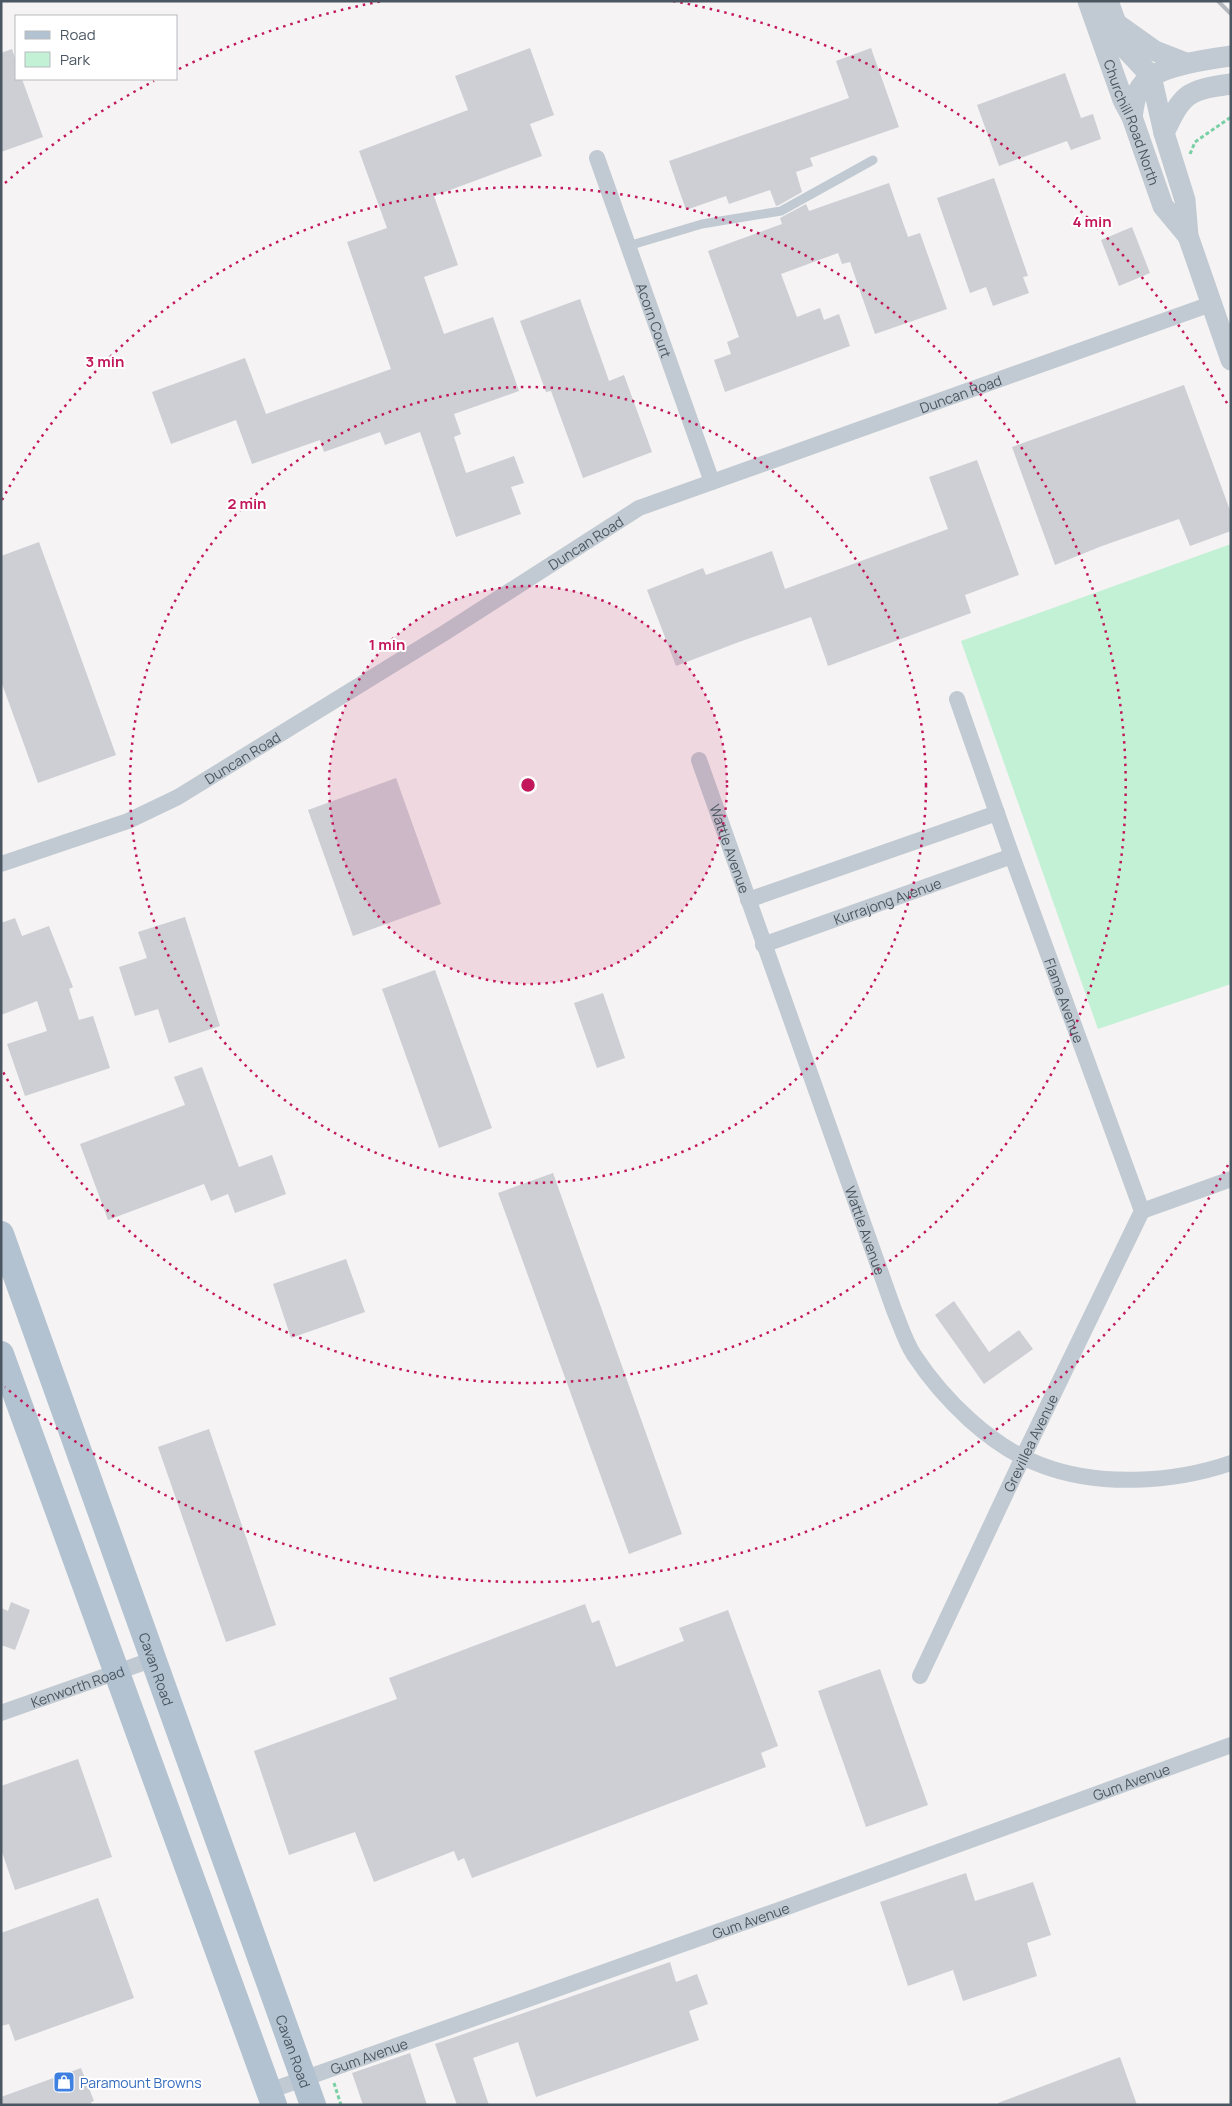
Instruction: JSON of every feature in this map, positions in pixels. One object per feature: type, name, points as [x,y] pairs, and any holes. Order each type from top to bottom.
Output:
[{"type":"main road","name":"Cavan Road","points":[[1,1234],[312,2105]]},
{"type":"main road","points":[[1,1354],[271,2098]]},
{"type":"street","name":"Churchill Road North","points":[[1088,1],[1163,206],[1188,236]]},
{"type":"street","name":"Churchill Road North","points":[[1108,1],[1125,48],[1151,76],[1164,133],[1185,200],[1188,236],[1231,360]]},
{"type":"street","points":[[1116,24],[1155,52],[1186,63]]},
{"type":"street","points":[[1132,117],[1136,94],[1143,83],[1151,76],[1186,63],[1231,56]]},
{"type":"street","points":[[1164,133],[1181,100],[1194,92],[1231,84]]},
{"type":"street","name":"Acorn Court","points":[[597,158],[712,482]]},
{"type":"street","name":"Duncan Road","points":[[1,864],[150,812],[438,637],[639,508],[1211,304]]},
{"type":"street","name":"Flame Avenue","points":[[957,699],[1012,856],[1142,1211]]},
{"type":"street","name":"Wattle Avenue","points":[[699,760],[894,1310],[913,1353],[939,1389],[990,1437],[1042,1466],[1082,1476],[1123,1481],[1192,1474],[1209,1471],[1231,1463]]},
{"type":"street","points":[[748,900],[997,813]]},
{"type":"street","name":"Kurrajong Avenue","points":[[763,945],[1012,856]]},
{"type":"street","points":[[1142,1211],[1231,1178]]},
{"type":"street","name":"Grevillea Avenue","points":[[920,1676],[1142,1211]]},
{"type":"street","name":"Kenworth Road","points":[[1,1713],[154,1659]]},
{"type":"street","name":"Gum Avenue","points":[[271,2098],[303,2078],[779,1910],[1231,1745]]},
{"type":"lane","points":[[628,246],[702,224],[781,211],[873,160]]},
{"type":"path","points":[[1189,156],[1195,142],[1231,118]]},
{"type":"green space","points":[[1231,544],[1231,984],[1098,1029],[961,641]]},
{"type":"building","points":[[530,48],[554,115],[530,124],[542,156],[434,196],[458,265],[424,277],[444,334],[493,317],[519,391],[454,414],[461,434],[454,437],[466,473],[514,456],[524,483],[511,487],[521,514],[456,537],[420,432],[385,445],[380,432],[324,452],[320,440],[252,464],[236,420],[171,444],[152,392],[245,358],[266,414],[391,369],[347,242],[387,228],[359,151],[468,110],[455,76]]},
{"type":"building","points":[[871,48],[899,127],[810,158],[813,166],[796,172],[802,192],[779,205],[776,206],[770,190],[729,204],[726,196],[686,210],[669,161],[849,98],[836,61]]},
{"type":"building","points":[[12,49],[15,58],[15,80],[22,80],[43,137],[1,152],[1,53]]},
{"type":"building","points":[[1065,73],[1081,118],[1093,114],[1101,139],[1071,150],[1067,141],[999,166],[977,105]]},
{"type":"building","points":[[994,178],[1028,276],[1023,277],[1029,293],[993,306],[986,287],[970,293],[937,198]]},
{"type":"building","points":[[889,183],[908,237],[920,233],[947,309],[875,334],[850,262],[842,264],[838,253],[781,274],[797,317],[820,308],[824,320],[839,314],[850,346],[725,392],[714,360],[731,354],[727,342],[739,337],[708,251],[782,224],[780,218],[806,204],[809,211]]},
{"type":"building","points":[[1132,227],[1150,273],[1119,286],[1101,240]]},
{"type":"building","points":[[580,299],[609,381],[624,375],[652,452],[583,478],[551,391],[546,392],[520,321]]},
{"type":"building","points":[[1184,385],[1231,513],[1231,531],[1190,546],[1179,519],[1055,565],[1012,447]]},
{"type":"building","points":[[977,460],[1019,575],[965,595],[971,613],[828,666],[811,617],[676,666],[647,590],[703,568],[706,575],[772,551],[785,589],[948,529],[929,477]]},
{"type":"building","points":[[39,542],[116,755],[38,783],[1,681],[1,556]]},
{"type":"building","points":[[396,778],[441,904],[353,936],[308,810]]},
{"type":"building","points":[[185,917],[220,1026],[169,1043],[158,1009],[135,1016],[119,967],[147,958],[138,932]]},
{"type":"building","points":[[15,918],[22,936],[49,926],[73,987],[69,989],[79,1020],[93,1016],[110,1068],[25,1096],[7,1044],[47,1031],[37,1001],[1,1015],[1,923]]},
{"type":"building","points":[[435,970],[492,1128],[439,1148],[382,989]]},
{"type":"building","points":[[603,993],[625,1058],[597,1068],[574,1003]]},
{"type":"building","points":[[202,1067],[239,1167],[272,1155],[286,1194],[235,1213],[228,1194],[211,1201],[204,1184],[108,1220],[80,1144],[185,1105],[174,1077]]},
{"type":"building","points":[[553,1173],[682,1534],[629,1554],[498,1193]]},
{"type":"building","points":[[346,1259],[365,1312],[291,1338],[273,1284]]},
{"type":"building","points":[[954,1301],[989,1352],[1019,1330],[1033,1349],[984,1384],[935,1315]]},
{"type":"building","points":[[209,1429],[276,1625],[226,1642],[158,1447]]},
{"type":"building","points":[[11,1602],[30,1610],[15,1650],[1,1645],[1,1608],[8,1611]]},
{"type":"building","points":[[585,1604],[592,1623],[599,1620],[616,1667],[684,1641],[679,1628],[728,1610],[778,1746],[761,1753],[766,1767],[472,1878],[464,1858],[458,1861],[454,1851],[374,1882],[355,1832],[289,1855],[254,1751],[397,1699],[389,1678]]},
{"type":"building","points":[[880,1669],[928,1805],[866,1827],[818,1691]]},
{"type":"building","points":[[78,1759],[112,1857],[15,1890],[1,1849],[1,1786]]},
{"type":"building","points":[[966,1873],[975,1901],[1033,1882],[1051,1935],[1027,1943],[1037,1976],[963,2001],[953,1970],[908,1986],[880,1902]]},
{"type":"building","points":[[98,1898],[134,1998],[15,2041],[9,2024],[1,2026],[1,1933]]},
{"type":"building","points":[[670,1962],[676,1982],[697,1974],[708,2004],[689,2011],[699,2040],[536,2097],[518,2042],[473,2058],[489,2105],[457,2105],[435,2044]]},
{"type":"building","points":[[410,2053],[427,2105],[363,2105],[352,2073]]},
{"type":"building","points":[[1120,2057],[1137,2105],[998,2105],[998,2103]]},
{"type":"building","name":"Paramount Browns","points":[[81,2068],[94,2101],[91,2102],[92,2105],[1,2105],[1,2097]]},
{"type":"railway","points":[[1218,1],[1231,14]]},
{"type":"place","name":"Paramount Browns","points":[[64,2082]]}]
